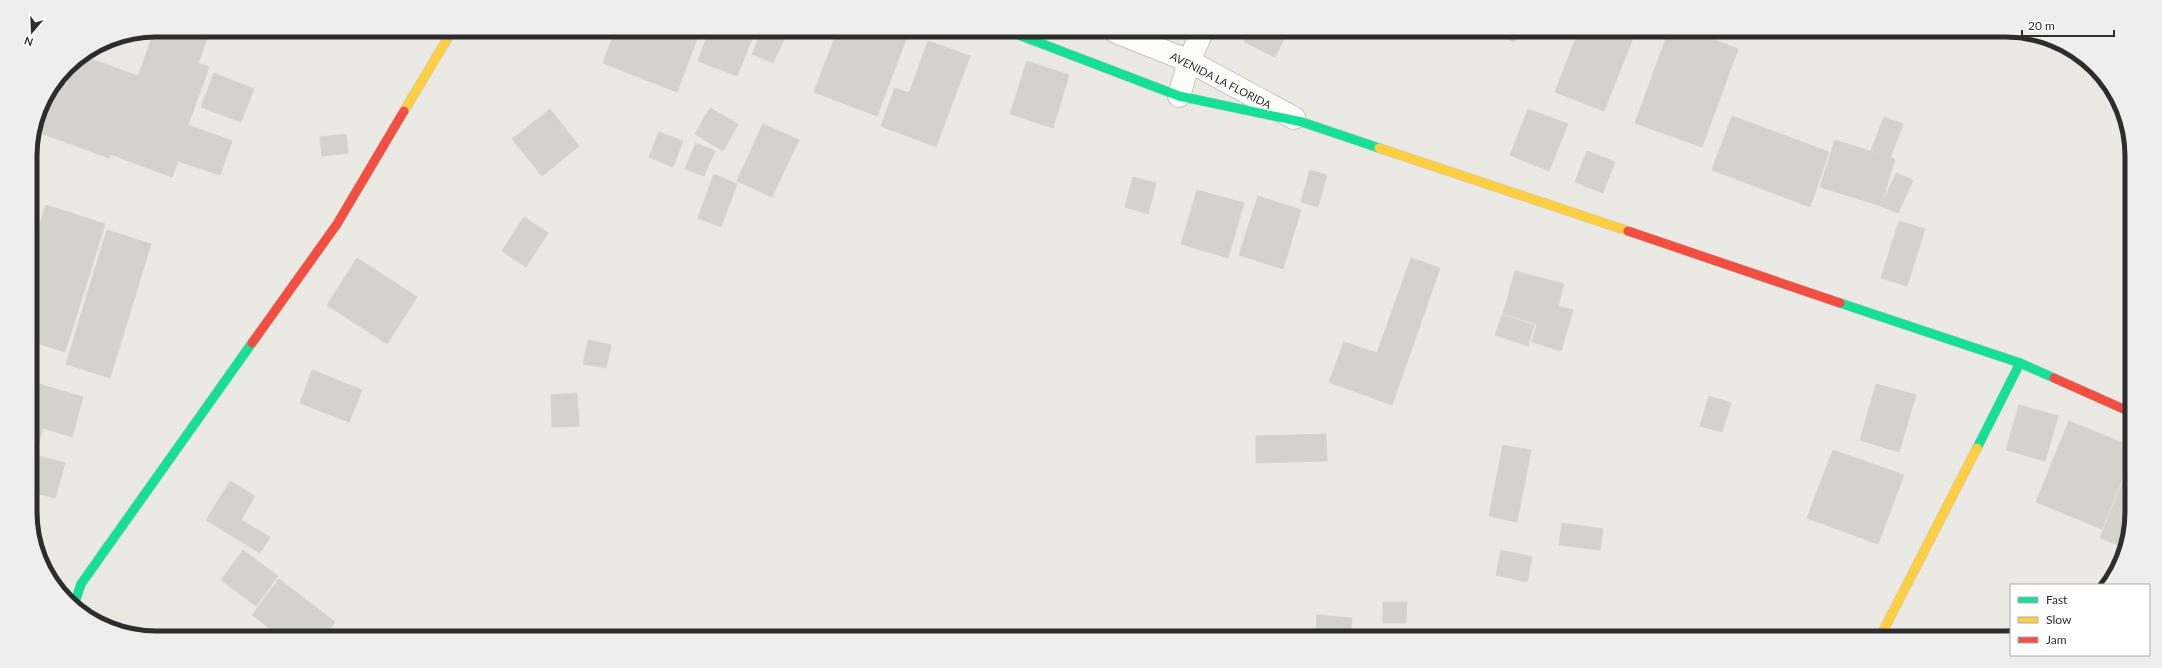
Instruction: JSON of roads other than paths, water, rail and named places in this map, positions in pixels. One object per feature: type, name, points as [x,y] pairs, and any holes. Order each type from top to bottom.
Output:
[{"type":"street","points":[[76,599],[81,584],[337,224],[448,37]]},
{"type":"street","points":[[1024,37],[1179,96],[1302,122],[2020,363],[2125,410]]},
{"type":"street","name":"AVENIDA LA FLORIDA","points":[[1128,37],[1189,62],[1302,122]]},
{"type":"street","points":[[1179,96],[1189,62],[1200,37]]},
{"type":"street","points":[[1884,631],[2020,363]]}]
